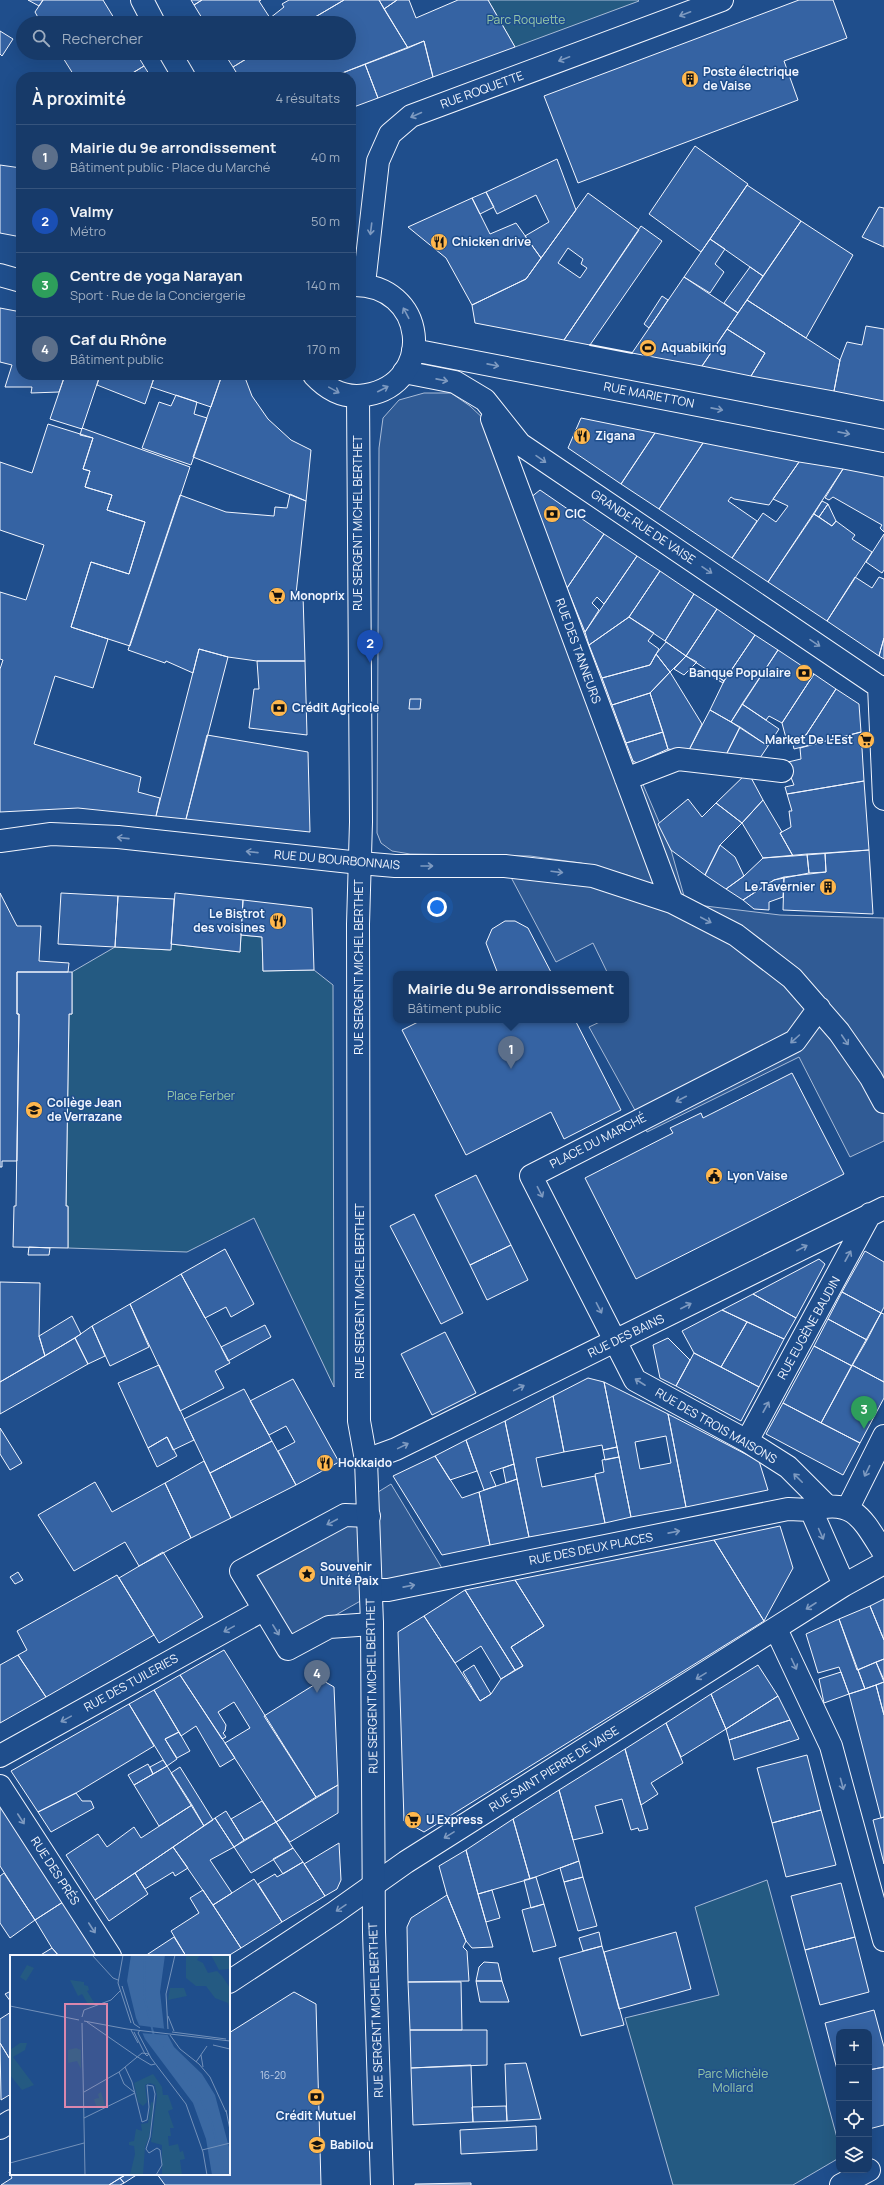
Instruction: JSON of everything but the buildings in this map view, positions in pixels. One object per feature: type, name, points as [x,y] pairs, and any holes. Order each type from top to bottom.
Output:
[{"type":"street","points":[[142,0],[150,16]]},
{"type":"street","name":"RUE ROQUETTE","points":[[357,285],[378,161],[390,134],[411,116],[722,0]]},
{"type":"street","points":[[174,60],[181,72]]},
{"type":"street","points":[[0,275],[16,280]]},
{"type":"street","points":[[319,380],[339,393],[358,396],[381,391],[392,385],[404,372],[413,350],[414,335],[410,320],[403,306],[392,295],[378,288],[357,285]]},
{"type":"street","name":"RUE MARIETTON","points":[[413,350],[884,441]]},
{"type":"street","name":"GRANDE RUE DE VAISE","points":[[404,372],[455,382],[485,400],[520,444],[881,688]]},
{"type":"street","name":"RUE SERGENT MICHEL BERTHET","points":[[358,396],[360,864],[358,1039],[359,1421],[366,1460],[369,1516],[372,1624],[373,1887],[382,2185]]},
{"type":"street","name":"RUE DES TANNEURS","points":[[485,400],[672,902]]},
{"type":"street","points":[[881,688],[884,799]]},
{"type":"street","points":[[626,779],[678,759],[782,771]]},
{"type":"street","name":"RUE DU BOURBONNAIS","points":[[0,841],[51,834],[118,837],[360,864],[395,866],[505,866],[585,875],[672,902]]},
{"type":"street","points":[[672,902],[736,935],[792,978],[839,1032],[871,1078],[884,1102]]},
{"type":"street","name":"PLACE DU MARCHÉ","points":[[616,1342],[531,1176],[795,1041],[819,1008]]},
{"type":"street","name":"RUE DES BAINS","points":[[366,1460],[396,1449],[616,1342],[877,1211]]},
{"type":"street","name":"RUE EUGÈNE BAUDIN","points":[[747,1441],[877,1211]]},
{"type":"street","name":"RUE DES TROIS MAISONS","points":[[616,1342],[635,1380],[747,1441],[788,1467],[818,1507]]},
{"type":"street","points":[[884,1436],[848,1508],[864,1522],[884,1552]]},
{"type":"street","points":[[818,1507],[844,1585]]},
{"type":"street","name":"RUE DES DEUX PLACES","points":[[371,1590],[388,1590],[788,1509],[818,1507],[848,1508]]},
{"type":"street","points":[[369,1516],[345,1515],[241,1571],[263,1610],[288,1649],[329,1627],[372,1624]]},
{"type":"street","name":"RUE SAINT PIERRE DE VAISE","points":[[230,1981],[373,1887],[406,1862],[844,1585],[884,1563]]},
{"type":"street","name":"RUE DES TUILERIES","points":[[0,1756],[263,1610]]},
{"type":"street","points":[[776,1629],[832,1746],[884,1940]]},
{"type":"street","name":"RUE DES PRÉS","points":[[0,1786],[109,1955]]},
{"type":"street","points":[[0,2128],[10,2122]]},
{"type":"street","points":[[872,2168],[884,2162]]},
{"type":"street","points":[[842,2185],[864,2173]]},
{"type":"green space","name":"Parc Roquette","points":[[488,0],[638,0],[639,1],[515,47]]},
{"type":"green space","name":"Place Ferber","points":[[241,935],[262,937],[263,971],[314,970],[333,985],[334,1387],[254,1218],[187,1252],[68,1248],[68,1207],[66,1206],[69,1014],[72,1014],[72,972],[115,947],[170,950],[171,944],[240,952]]},
{"type":"green space","name":"Parc Michèle Mollard","points":[[767,1880],[836,2134],[836,2160],[793,2185],[673,2185],[625,2018],[719,1995],[695,1907]]},
{"type":"shaded area","points":[[424,393],[451,393],[470,406],[486,421],[530,498],[585,632],[633,761],[671,850],[684,896],[627,875],[581,863],[530,856],[410,854],[392,851],[381,843],[377,833],[379,448],[383,418],[399,400]]},
{"type":"shaded area","points":[[505,866],[672,902],[780,915],[884,918],[884,1141],[850,1157],[799,1057],[647,1132],[589,1027],[598,1023],[629,1023],[629,971],[607,971],[593,943],[556,962]]},
{"type":"shaded area","points":[[391,1484],[448,1578],[371,1595],[288,1642],[248,1573]]},
{"type":"wall","points":[[590,345],[632,353]]},
{"type":"place","name":"Poste électrique de Vaise","points":[[690,79]]},
{"type":"place","name":"Chicken drive","points":[[439,242]]},
{"type":"place","name":"Aquabiking","points":[[648,348]]},
{"type":"place","name":"Zigana","points":[[582,436]]},
{"type":"place","name":"CIC","points":[[552,514]]},
{"type":"place","name":"Monoprix","points":[[277,596]]},
{"type":"place","name":"Valmy","points":[[370,663]]},
{"type":"place","name":"Banque Populaire","points":[[804,673]]},
{"type":"place","name":"Crédit Agricole","points":[[279,708]]},
{"type":"place","name":"Market De L'Est","points":[[866,740]]},
{"type":"place","name":"Le Tavernier","points":[[828,887]]},
{"type":"place","name":"Le Bistrot des voisines","points":[[278,921]]},
{"type":"place","name":"Mairie du 9e arrondissement","points":[[511,1069]]},
{"type":"place","name":"Collège Jean de Verrazane","points":[[34,1110]]},
{"type":"place","name":"Lyon Vaise","points":[[714,1176]]},
{"type":"place","name":"Centre de yoga Narayan","points":[[864,1429]]},
{"type":"place","name":"Hokkaido","points":[[325,1463]]},
{"type":"place","name":"Souvenir Unité Paix","points":[[307,1574]]},
{"type":"place","name":"Caf du Rhône","points":[[317,1693]]},
{"type":"place","name":"U Express","points":[[413,1820]]},
{"type":"place","name":"Crédit Mutuel","points":[[316,2097]]},
{"type":"place","name":"Babilou","points":[[317,2145]]}]
